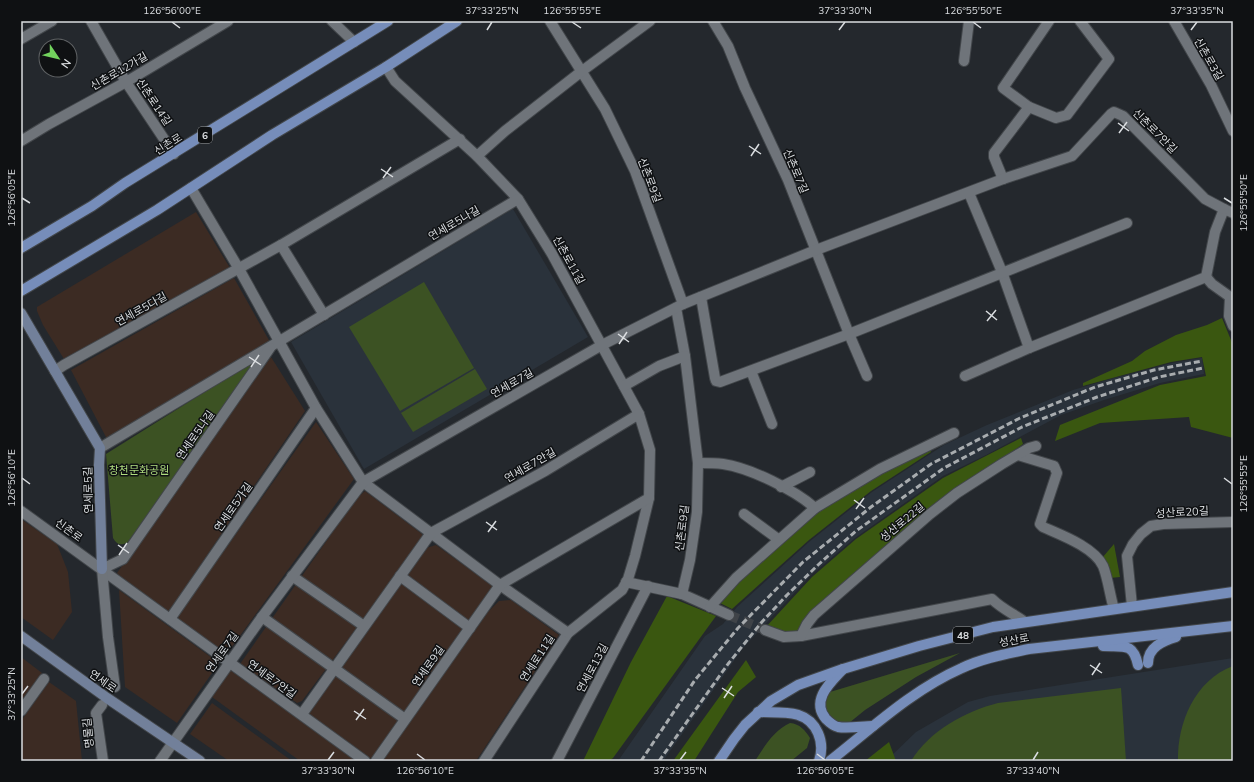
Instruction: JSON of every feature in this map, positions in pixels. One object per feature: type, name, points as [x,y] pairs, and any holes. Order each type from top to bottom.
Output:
[{"type":"main road","name":"신촌로","points":[[21,248],[388,21]]},
{"type":"main road","points":[[21,291],[191,188],[272,134],[386,67],[458,21]]},
{"type":"main road","name":"성산로","points":[[719,761],[734,738],[758,712],[771,701],[806,681],[843,668],[993,627],[1233,592]]},
{"type":"main road","name":"성산로","points":[[830,761],[899,706],[931,685],[963,667],[996,656],[1029,648],[1233,626]]},
{"type":"main road","points":[[1069,644],[1126,647],[1133,651],[1143,664],[1150,652],[1160,643],[1193,631]]},
{"type":"main road","points":[[843,668],[825,689],[820,700],[821,712],[827,720],[839,727],[873,726]]},
{"type":"main road","points":[[758,712],[794,713],[809,719],[816,729],[821,743],[821,754],[819,761]]},
{"type":"street","points":[[21,39],[52,21]]},
{"type":"street","name":"신촌로14길","points":[[91,21],[126,82],[174,154]]},
{"type":"street","name":"신촌로12가길","points":[[21,141],[126,82],[228,21]]},
{"type":"street","points":[[332,21],[354,42]]},
{"type":"street","name":"신촌로9길","points":[[550,21],[605,110],[634,171],[679,306],[698,463],[697,512],[690,560],[682,594]]},
{"type":"street","points":[[477,156],[505,131],[582,71],[650,21]]},
{"type":"street","name":"신촌로7길","points":[[713,21],[728,46],[745,88],[788,180],[867,376]]},
{"type":"street","points":[[964,61],[969,21]]},
{"type":"street","points":[[1049,21],[1003,88],[1029,107],[1056,118],[1067,115],[1109,59],[1080,21]]},
{"type":"street","name":"신촌로3길","points":[[1174,21],[1211,85],[1233,131]]},
{"type":"street","name":"신촌로11길","points":[[386,67],[395,81],[460,139],[518,199],[552,254],[639,414],[650,450],[649,498],[635,556],[626,582]]},
{"type":"street","points":[[1003,179],[994,157],[994,153],[1029,107]]},
{"type":"street","name":"신촌로7안길","points":[[816,250],[1003,179],[1072,156],[1111,114],[1118,113],[1123,116],[1205,199],[1229,211],[1215,232],[1206,277]]},
{"type":"street","name":"연세로5다길","points":[[56,371],[64,365],[281,245],[460,139]]},
{"type":"street","points":[[191,188],[239,269],[275,344],[363,482],[500,585],[568,633]]},
{"type":"street","points":[[969,193],[1002,272],[1029,348]]},
{"type":"street","name":"연세로5나길","points":[[100,448],[518,199]]},
{"type":"street","points":[[701,297],[716,381],[720,382],[849,334],[1127,223]]},
{"type":"street","points":[[281,245],[324,315]]},
{"type":"street","points":[[679,306],[816,250]]},
{"type":"street","points":[[965,376],[1029,348],[1206,277],[1212,284],[1231,298],[1229,316],[1233,326]]},
{"type":"street","name":"연세로7길","points":[[173,743],[229,662],[363,482],[602,345],[679,306]]},
{"type":"street","points":[[21,313],[100,448]]},
{"type":"street","name":"연세로5나길","points":[[102,569],[123,559],[275,344]]},
{"type":"street","points":[[624,386],[659,366],[686,356]]},
{"type":"street","points":[[751,371],[772,424]]},
{"type":"street","name":"연세로5가길","points":[[170,618],[316,408]]},
{"type":"street","name":"연세로7안길","points":[[302,714],[333,668],[431,533],[545,471],[639,414]]},
{"type":"street","points":[[710,607],[736,578],[778,539],[815,508],[880,469],[954,433]]},
{"type":"street","name":"성산로22길","points":[[801,636],[807,624],[814,615],[899,539],[957,493],[1018,455],[1036,446]]},
{"type":"street","name":"연세로5길","points":[[100,448],[99,465],[102,569],[108,637],[115,687]]},
{"type":"street","points":[[1018,455],[1054,466],[1056,468],[1057,473],[1040,524],[1043,527],[1088,550],[1099,560],[1104,570],[1114,609]]},
{"type":"street","points":[[698,463],[723,464],[759,476],[781,486],[815,508]]},
{"type":"street","points":[[781,486],[810,472]]},
{"type":"street","name":"연세로9길","points":[[376,761],[500,585],[649,498]]},
{"type":"street","name":"신촌로","points":[[21,511],[102,569]]},
{"type":"street","points":[[744,514],[778,539]]},
{"type":"street","name":"성산로20길","points":[[1132,606],[1127,556],[1133,544],[1141,534],[1151,526],[1163,524],[1233,522]]},
{"type":"street","points":[[102,569],[229,662]]},
{"type":"street","points":[[292,576],[364,626]]},
{"type":"street","points":[[400,576],[470,628]]},
{"type":"street","points":[[626,582],[682,594],[729,615]]},
{"type":"street","name":"연세로11길","points":[[484,761],[568,633],[622,590],[626,582]]},
{"type":"street","name":"연세로13길","points":[[557,761],[648,586]]},
{"type":"street","points":[[765,630],[784,637],[801,636],[992,599],[1004,610],[1012,613],[1025,622]]},
{"type":"street","points":[[262,617],[405,719]]},
{"type":"street","name":"연세로","points":[[21,636],[107,698],[200,761]]},
{"type":"street","name":"연세로7안길","points":[[229,662],[365,761]]},
{"type":"street","points":[[21,711],[44,679]]},
{"type":"street","name":"명물길","points":[[102,705],[96,713],[103,761]]},
{"type":"street","points":[[160,761],[173,743]]},
{"type":"shaded area","points":[[513,209],[588,337],[364,469],[291,342]]},
{"type":"shaded area","points":[[196,212],[230,268],[64,359],[43,325],[37,311],[37,307]]},
{"type":"shaded area","points":[[234,278],[270,342],[107,439],[71,370]]},
{"type":"shaded area","points":[[271,357],[305,411],[167,614],[124,583],[117,573]]},
{"type":"shaded area","points":[[1202,358],[1204,374],[1160,383],[1061,415],[943,476],[855,538],[811,575],[743,648],[663,761],[618,761],[705,636],[723,624],[737,607],[809,542],[872,492],[944,445],[987,425],[1073,390],[1172,363]]},
{"type":"shaded area","points":[[316,422],[354,479],[226,655],[176,618]]},
{"type":"shaded area","points":[[365,491],[422,534],[422,540],[302,701],[297,703],[240,664],[356,499]]},
{"type":"shaded area","points":[[21,519],[57,544],[68,572],[72,612],[53,640],[21,617]]},
{"type":"shaded area","points":[[436,545],[494,587],[371,759],[308,714],[426,548]]},
{"type":"shaded area","points":[[119,590],[219,663],[177,723],[125,687]]},
{"type":"shaded area","points":[[511,600],[559,635],[476,761],[383,761],[383,757],[488,612],[499,601]]},
{"type":"shaded area","points":[[21,657],[42,673],[21,702]]},
{"type":"shaded area","points":[[1233,658],[1233,761],[886,761],[916,732],[968,702],[990,696]]},
{"type":"shaded area","points":[[230,670],[357,761],[300,761],[212,697]]},
{"type":"shaded area","points":[[49,682],[76,701],[82,761],[21,761],[21,721]]},
{"type":"shaded area","points":[[212,703],[292,761],[229,761],[190,734]]},
{"type":"green space","points":[[424,282],[474,368],[400,411],[349,327]]},
{"type":"green space","points":[[1222,318],[1233,345],[1233,438],[1191,427],[1189,417],[1100,423],[1055,441],[1060,425],[1160,385],[1206,376],[1202,357],[1171,362],[1083,386],[1083,383],[1132,361],[1145,351],[1176,335],[1207,325]]},
{"type":"green space","name":"창천문화공원","points":[[257,359],[128,542],[121,544],[116,542],[113,538],[106,454]]},
{"type":"green space","points":[[475,369],[487,389],[413,432],[401,413]]},
{"type":"green space","points":[[1021,438],[1023,444],[928,511],[798,633],[787,634],[765,628],[812,577],[856,539],[943,478]]},
{"type":"green space","points":[[930,448],[931,452],[871,491],[809,540],[732,609],[718,602],[728,591],[811,517],[851,489]]},
{"type":"green space","points":[[1114,544],[1120,577],[1110,578],[1102,558]]},
{"type":"green space","points":[[667,596],[716,616],[613,758],[609,761],[583,761],[631,662]]},
{"type":"green space","points":[[960,653],[916,677],[865,710],[849,723],[842,723],[833,720],[825,711],[825,699],[830,692]]},
{"type":"green space","points":[[746,660],[756,677],[738,692],[694,761],[673,761]]},
{"type":"green space","points":[[1233,666],[1233,761],[1178,761],[1181,732],[1191,704],[1208,681]]},
{"type":"green space","points":[[1121,688],[1126,761],[911,761],[928,740],[949,724],[973,711],[998,703]]},
{"type":"green space","points":[[790,723],[799,726],[808,735],[810,738],[807,748],[791,761],[755,761],[774,734]]},
{"type":"green space","points":[[889,742],[896,761],[865,761]]},
{"type":"tunnel","points":[[729,615],[765,630]]},
{"type":"railway","points":[[641,761],[695,680],[738,628],[803,562],[871,507],[931,464],[1020,418],[1095,387],[1154,370],[1202,361]]},
{"type":"railway","points":[[659,761],[728,664],[761,623],[787,595],[856,531],[944,468],[1022,427],[1097,397],[1159,377],[1203,368]]}]
